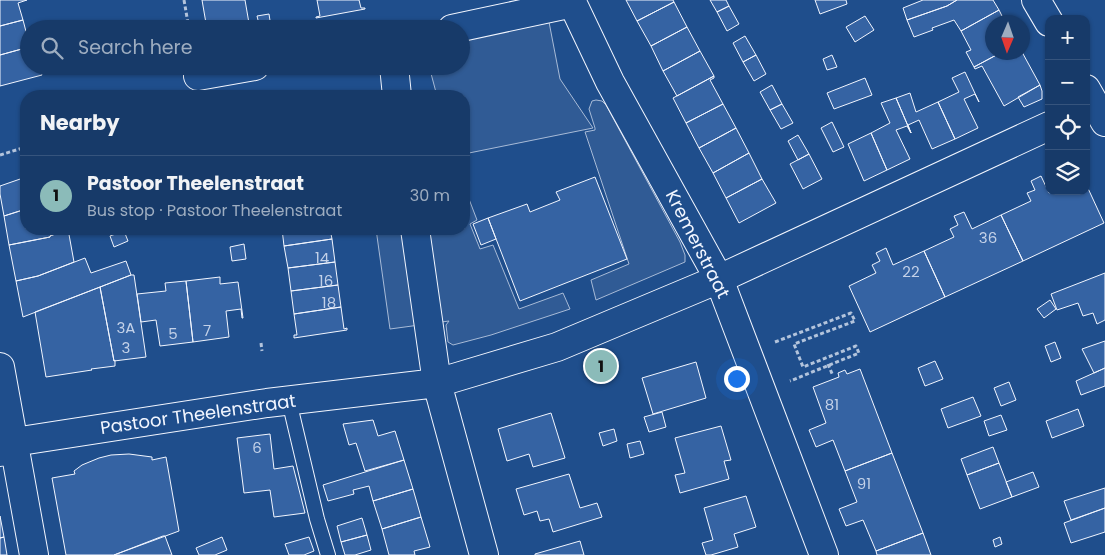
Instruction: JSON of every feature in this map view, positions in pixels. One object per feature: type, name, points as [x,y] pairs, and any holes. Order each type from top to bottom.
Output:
[{"type":"street","points":[[1036,0],[1045,15]]},
{"type":"street","points":[[470,25],[572,2]]},
{"type":"street","name":"Kremerstraat","points":[[572,2],[610,82],[719,279],[824,555]]},
{"type":"street","points":[[198,76],[204,75]]},
{"type":"street","points":[[395,75],[396,90]]},
{"type":"street","name":"Pastoor Theelenstraat","points":[[7,447],[288,401],[437,383],[557,347],[719,279],[1045,128]]},
{"type":"street","points":[[416,235],[437,383],[484,555]]},
{"type":"street","points":[[0,367],[7,447],[34,555]]},
{"type":"lane","points":[[288,401],[317,519],[328,555]]},
{"type":"path","points":[[184,0],[187,20]]},
{"type":"path","points":[[0,155],[20,149]]},
{"type":"path","points":[[772,343],[851,313],[855,321],[794,344],[803,367],[856,346],[859,353],[787,382]]},
{"type":"path","points":[[261,343],[262,351]]},
{"type":"path","points":[[828,364],[833,376]]},
{"type":"shaded area","points":[[549,22],[560,79],[593,128],[470,153],[470,90],[435,90],[431,75],[470,75],[470,38]]},
{"type":"shaded area","points":[[592,101],[602,101],[606,105],[680,242],[685,255],[685,262],[596,300],[591,280],[629,264],[585,132],[595,130],[589,109]]},
{"type":"shaded area","points":[[470,202],[477,220],[470,224]]},
{"type":"shaded area","points":[[470,224],[480,249],[493,245],[519,309],[563,293],[570,309],[491,335],[453,345],[448,342],[446,325],[449,321],[390,329],[377,235],[470,235]]},
{"type":"building","points":[[0,0],[27,0],[18,3],[23,20],[0,26]]},
{"type":"building","points":[[202,0],[245,0],[248,20],[205,20]]},
{"type":"building","points":[[317,0],[359,0],[361,8],[365,9],[316,18],[320,16]]},
{"type":"building","points":[[626,0],[673,0],[674,2],[637,21]]},
{"type":"building","points":[[710,0],[726,0],[729,6],[717,12]]},
{"type":"building","points":[[815,0],[846,0],[847,4],[820,14]]},
{"type":"building","points":[[923,0],[957,0],[947,6],[907,20],[903,8]]},
{"type":"building","points":[[957,0],[993,0],[999,10],[990,15],[985,15],[985,18],[961,31],[954,20],[914,37],[907,20],[947,6]]},
{"type":"building","points":[[674,2],[687,27],[651,46],[637,21]]},
{"type":"building","points":[[729,6],[739,24],[727,31],[717,12]]},
{"type":"building","points":[[999,10],[1002,15],[990,15]]},
{"type":"building","points":[[269,14],[270,20],[258,20],[257,16]]},
{"type":"building","points":[[865,16],[874,30],[855,42],[846,27]]},
{"type":"building","points":[[985,18],[985,60],[987,60],[974,67],[966,52],[971,50],[961,31]]},
{"type":"building","points":[[20,21],[20,49],[0,55],[0,26]]},
{"type":"building","points":[[687,27],[700,51],[663,71],[651,46]]},
{"type":"building","points":[[745,36],[756,55],[743,62],[733,43]]},
{"type":"building","points":[[20,49],[20,75],[42,75],[0,86],[0,55]]},
{"type":"building","points":[[700,51],[714,76],[677,96],[663,71]]},
{"type":"building","points":[[756,55],[766,74],[754,81],[743,62]]},
{"type":"building","points":[[832,55],[837,67],[827,70],[823,59]]},
{"type":"building","points":[[987,60],[1026,60],[1040,85],[1004,106],[982,66],[975,69],[974,67]]},
{"type":"building","points":[[965,72],[979,102],[975,94],[964,99],[978,128],[955,139],[938,102],[959,92],[952,78]]},
{"type":"building","points":[[714,76],[710,80],[723,104],[686,123],[673,98]]},
{"type":"building","points":[[865,78],[872,95],[834,109],[827,93]]},
{"type":"building","points":[[772,85],[782,104],[770,110],[760,92]]},
{"type":"building","points":[[1040,85],[1042,99],[1024,107],[1018,97]]},
{"type":"building","points":[[910,93],[916,112],[938,102],[955,139],[932,149],[919,120],[908,125],[911,133],[896,98]]},
{"type":"building","points":[[896,98],[911,133],[907,126],[896,130],[910,159],[887,170],[871,133],[890,123],[881,103]]},
{"type":"building","points":[[723,104],[736,128],[699,148],[686,123]]},
{"type":"building","points":[[782,104],[793,123],[781,129],[770,110]]},
{"type":"building","points":[[832,122],[844,147],[833,152],[821,128]]},
{"type":"building","points":[[736,128],[749,153],[713,173],[699,148]]},
{"type":"building","points":[[871,133],[887,170],[864,181],[848,144]]},
{"type":"building","points":[[798,135],[809,154],[798,160],[788,141]]},
{"type":"building","points":[[749,153],[762,179],[726,198],[713,173]]},
{"type":"building","points":[[809,154],[822,179],[803,189],[790,164]]},
{"type":"building","points":[[1041,176],[1045,184],[1045,195],[1090,195],[1090,193],[1104,223],[1023,261],[1001,215],[1031,201],[1027,193],[1035,190],[1031,181]]},
{"type":"building","points":[[595,177],[627,259],[520,301],[488,218],[527,204],[530,212],[560,200],[556,192]]},
{"type":"building","points":[[20,179],[20,211],[4,216],[0,186]]},
{"type":"building","points":[[762,179],[776,203],[739,223],[726,198]]},
{"type":"building","points":[[20,211],[20,235],[53,235],[9,245],[4,216]]},
{"type":"building","points":[[964,212],[972,229],[1001,215],[1023,261],[945,297],[924,251],[954,237],[950,229],[958,225],[954,216]]},
{"type":"building","points":[[488,218],[496,239],[481,245],[473,224]]},
{"type":"building","points":[[69,235],[74,262],[38,276],[16,281],[9,245],[50,236]]},
{"type":"building","points":[[126,235],[128,241],[114,247],[110,236]]},
{"type":"building","points":[[283,235],[331,235],[332,239],[284,246]]},
{"type":"building","points":[[332,239],[335,262],[288,268],[284,246]]},
{"type":"building","points":[[244,244],[246,259],[232,261],[230,247]]},
{"type":"building","points":[[886,248],[893,265],[924,251],[945,297],[870,332],[849,286],[876,273],[872,265],[880,261],[876,253]]},
{"type":"building","points":[[85,258],[91,273],[126,261],[131,275],[23,317],[16,281],[38,276]]},
{"type":"building","points":[[335,262],[338,285],[291,291],[288,268]]},
{"type":"building","points":[[1105,273],[1105,320],[1097,324],[1093,313],[1083,316],[1078,303],[1057,310],[1051,294]]},
{"type":"building","points":[[134,275],[146,357],[114,361],[100,287]]},
{"type":"building","points":[[220,277],[220,284],[238,282],[243,318],[241,309],[226,311],[229,337],[193,342],[186,281]]},
{"type":"building","points":[[186,281],[193,342],[160,346],[156,320],[141,322],[137,294],[166,291],[165,283]]},
{"type":"building","points":[[338,285],[341,307],[294,314],[291,291]]},
{"type":"building","points":[[100,287],[115,366],[46,377],[35,312]]},
{"type":"building","points":[[1050,300],[1056,309],[1044,318],[1037,309]]},
{"type":"building","points":[[341,307],[344,329],[347,328],[347,330],[294,338],[294,335],[297,335],[294,314]]},
{"type":"building","points":[[1105,341],[1105,368],[1094,373],[1082,349]]},
{"type":"building","points":[[1055,342],[1061,358],[1051,362],[1045,346]]},
{"type":"building","points":[[935,361],[943,379],[925,386],[918,368]]},
{"type":"building","points":[[696,362],[706,398],[653,414],[642,378]]},
{"type":"building","points":[[1105,368],[1105,386],[1081,395],[1076,381]]},
{"type":"building","points":[[860,369],[892,453],[845,471],[833,440],[816,447],[809,430],[826,423],[813,387],[839,377],[838,373],[845,370],[847,374]]},
{"type":"building","points":[[1009,382],[1016,400],[1001,406],[994,388]]},
{"type":"building","points":[[973,397],[981,416],[948,428],[941,409]]},
{"type":"building","points":[[1078,409],[1084,426],[1052,438],[1046,421]]},
{"type":"building","points":[[662,412],[666,427],[649,432],[644,417]]},
{"type":"building","points":[[551,413],[565,458],[533,467],[529,454],[507,461],[498,429]]},
{"type":"building","points":[[1001,415],[1007,430],[989,436],[984,421]]},
{"type":"building","points":[[373,420],[378,436],[395,431],[404,460],[365,471],[356,443],[349,445],[343,424]]},
{"type":"building","points":[[721,426],[731,460],[724,461],[729,479],[680,493],[675,475],[685,473],[675,438]]},
{"type":"building","points":[[614,429],[617,441],[603,446],[599,433]]},
{"type":"building","points":[[270,434],[274,469],[293,466],[305,513],[274,517],[270,490],[244,493],[237,438]]},
{"type":"building","points":[[640,441],[644,454],[630,458],[627,444]]},
{"type":"building","points":[[993,447],[999,463],[967,475],[961,459]]},
{"type":"building","points":[[892,453],[923,533],[876,551],[863,520],[846,526],[839,509],[857,502],[845,471]]},
{"type":"building","points":[[129,454],[152,457],[152,460],[166,457],[179,531],[114,555],[66,555],[52,478],[75,474],[74,471],[82,465],[99,458]]},
{"type":"building","points":[[404,460],[413,489],[373,501],[369,486],[353,490],[354,494],[328,501],[323,485]]},
{"type":"building","points":[[999,463],[1012,497],[980,509],[967,475]]},
{"type":"building","points":[[1033,472],[1039,487],[1012,497],[1006,482]]},
{"type":"building","points":[[569,474],[580,508],[597,503],[602,517],[553,532],[549,519],[540,521],[537,511],[524,515],[516,489]]},
{"type":"building","points":[[1105,488],[1105,508],[1071,520],[1064,501]]},
{"type":"building","points":[[413,489],[421,517],[382,529],[373,501]]},
{"type":"building","points":[[746,496],[756,527],[734,534],[738,547],[706,555],[702,543],[713,540],[704,508]]},
{"type":"building","points":[[1105,508],[1105,532],[1071,543],[1064,523]]},
{"type":"building","points":[[0,516],[4,537],[0,538]]},
{"type":"building","points":[[421,517],[430,547],[414,551],[415,555],[389,555],[382,529]]},
{"type":"building","points":[[362,518],[367,535],[341,542],[337,526]]},
{"type":"building","points":[[923,533],[931,555],[877,555],[876,551]]},
{"type":"building","points":[[367,535],[371,550],[355,555],[345,555],[341,542]]},
{"type":"building","points":[[165,536],[172,555],[114,555]]},
{"type":"building","points":[[4,537],[7,555],[0,555],[0,538]]},
{"type":"building","points":[[222,537],[227,550],[215,555],[199,555],[196,548]]},
{"type":"building","points":[[309,537],[314,551],[304,555],[289,555],[285,544]]},
{"type":"building","points":[[1000,537],[1002,544],[995,547],[993,540]]},
{"type":"building","points":[[580,541],[584,555],[535,555],[535,554]]},
{"type":"place","name":"Pastoor Theelenstraat","points":[[601,366]]}]
